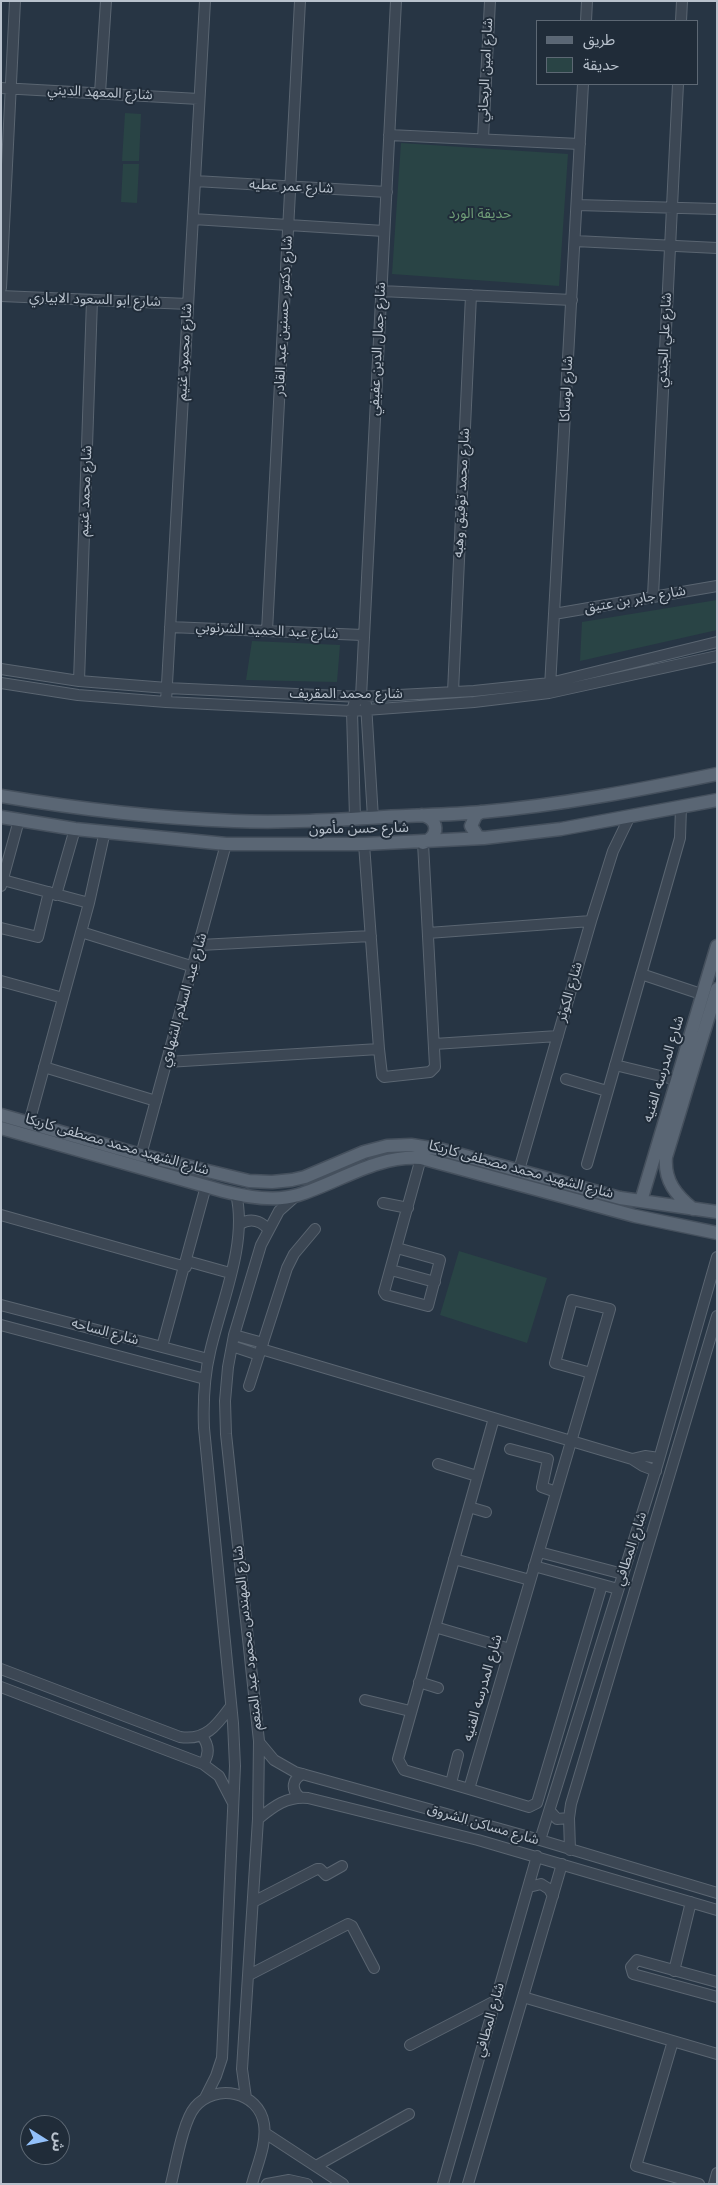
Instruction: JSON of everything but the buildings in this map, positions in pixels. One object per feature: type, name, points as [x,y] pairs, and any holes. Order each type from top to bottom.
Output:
[{"type":"main road","name":"شارع حسن مأمون","points":[[1,796],[133,814],[235,821],[373,818],[481,812],[634,791],[717,774]]},
{"type":"main road","name":"شارع حسن مأمون","points":[[1,817],[74,829],[226,844],[423,843],[561,829],[629,818],[717,800]]},
{"type":"main road","points":[[481,812],[476,815],[471,826],[478,837],[484,838]]},
{"type":"main road","points":[[422,815],[428,816],[434,821],[436,828],[430,840],[423,843]]},
{"type":"main road","name":"شارع المدرسه الفنيه","points":[[640,1201],[717,946]]},
{"type":"main road","name":"شارع المدرسه الفنيه","points":[[668,1179],[666,1157],[717,989]]},
{"type":"main road","name":"شارع الشهيد محمد مصطفى كاريكا","points":[[1,1115],[141,1154],[238,1179],[260,1182],[283,1181],[305,1177],[364,1152],[399,1145],[433,1148],[600,1193],[717,1212]]},
{"type":"main road","name":"شارع الشهيد محمد مصطفى كاريكا","points":[[1,1128],[236,1194],[267,1197],[297,1195],[378,1162],[398,1158],[421,1158],[635,1216],[717,1234]]},
{"type":"main road","points":[[648,1175],[660,1180],[668,1179],[676,1194],[693,1209]]},
{"type":"street","points":[[1,288],[6,88],[15,1]]},
{"type":"street","points":[[100,93],[106,1]]},
{"type":"street","name":"شارع محمود غنيم","points":[[166,702],[205,1]]},
{"type":"street","name":"شارع دكتور حسنين عبد القادر","points":[[267,631],[300,1]]},
{"type":"street","name":"شارع جمال الدين عفيفي","points":[[361,697],[396,1]]},
{"type":"street","name":"شارع امين الريحاني","points":[[483,140],[490,1]]},
{"type":"street","points":[[586,20],[587,1]]},
{"type":"street","points":[[681,20],[682,1]]},
{"type":"street","name":"شارع لوساكا","points":[[550,688],[583,85]]},
{"type":"street","name":"شارع علي الجندي","points":[[653,596],[678,85]]},
{"type":"street","name":"شارع المعهد الديني","points":[[6,88],[199,99]]},
{"type":"street","points":[[389,135],[580,144]]},
{"type":"street","name":"شارع عمر عطيه","points":[[195,181],[386,192]]},
{"type":"street","points":[[577,205],[717,209]]},
{"type":"street","points":[[193,219],[384,231]]},
{"type":"street","points":[[575,241],[717,248]]},
{"type":"street","points":[[381,290],[572,300]]},
{"type":"street","name":"شارع محمد توفيق وهبه","points":[[454,692],[472,295]]},
{"type":"street","name":"شارع ابو السعود الابياري","points":[[1,296],[188,304]]},
{"type":"street","name":"شارع محمد غنيم","points":[[79,681],[92,300]]},
{"type":"street","name":"شارع جابر بن عتيق","points":[[554,614],[717,586]]},
{"type":"street","name":"شارع عبد الحميد الشرنوبي","points":[[170,627],[363,635]]},
{"type":"street","name":"شارع محمد المقريف","points":[[1,669],[79,681],[167,688],[361,697],[550,688],[717,642]]},
{"type":"street","name":"شارع محمد المقريف","points":[[1,683],[78,695],[166,702],[352,711],[474,702],[717,656]]},
{"type":"street","points":[[355,818],[352,711],[354,704],[361,697],[368,710],[373,818]]},
{"type":"street","points":[[587,1164],[681,834],[681,807]]},
{"type":"street","name":"شارع الكوثر","points":[[519,1170],[591,921],[613,851],[629,818]]},
{"type":"street","points":[[19,820],[2,883],[52,893],[88,903]]},
{"type":"street","points":[[1,928],[38,937],[74,829]]},
{"type":"street","points":[[29,1123],[81,932],[105,831]]},
{"type":"street","points":[[364,844],[379,1049],[383,1076],[430,1072],[435,1067],[423,843]]},
{"type":"street","name":"شارع عبد السلام الشهاوي","points":[[141,1154],[194,967],[226,844]]},
{"type":"street","points":[[428,933],[591,921]]},
{"type":"street","points":[[81,932],[194,967]]},
{"type":"street","points":[[200,945],[371,936]]},
{"type":"street","points":[[641,974],[702,994]]},
{"type":"street","points":[[1,981],[63,998]]},
{"type":"street","points":[[434,1044],[558,1036]]},
{"type":"street","points":[[166,1062],[379,1049]]},
{"type":"street","points":[[615,1065],[677,1080]]},
{"type":"street","points":[[44,1067],[156,1101]]},
{"type":"street","points":[[566,1079],[607,1092]]},
{"type":"street","points":[[397,1248],[440,1260],[427,1306],[385,1294],[391,1270],[421,1158]]},
{"type":"street","points":[[162,1347],[206,1186]]},
{"type":"street","name":"شارع المهندس محمود عبد المنعم","points":[[171,2184],[188,2120],[194,2108],[205,2098],[216,2076],[222,2058],[235,1759],[204,1428],[205,1379],[208,1359],[239,1240],[240,1224],[236,1194]]},
{"type":"street","name":"شارع المهندس محمود عبد المنعم","points":[[246,2098],[242,2069],[258,1819],[259,1741],[226,1434],[226,1384],[234,1335],[261,1245],[279,1211],[297,1195]]},
{"type":"street","points":[[383,1203],[408,1208]]},
{"type":"street","points":[[1,1215],[186,1264],[230,1273]]},
{"type":"street","points":[[240,1224],[254,1221],[262,1223],[268,1229]]},
{"type":"street","points":[[250,1386],[287,1268],[294,1254],[314,1229]]},
{"type":"street","name":"شارع المطافي","points":[[540,1840],[656,1470],[717,1256]]},
{"type":"street","points":[[391,1270],[435,1282]]},
{"type":"street","name":"شارع المدرسه الفنيه","points":[[469,1788],[610,1309],[575,1299],[570,1302],[555,1362],[591,1373]]},
{"type":"street","name":"شارع الساحه","points":[[1,1305],[208,1359]]},
{"type":"street","name":"شارع المطافي","points":[[570,1850],[569,1818],[717,1316]]},
{"type":"street","name":"شارع الساحه","points":[[1,1325],[205,1379]]},
{"type":"street","points":[[234,1335],[261,1349]]},
{"type":"street","points":[[232,1346],[261,1349],[632,1459],[643,1466],[656,1470]]},
{"type":"street","points":[[188,1374],[194,1366],[193,1355]]},
{"type":"street","points":[[494,1418],[398,1754],[399,1763],[404,1770],[529,1806],[538,1803],[602,1585]]},
{"type":"street","points":[[510,1449],[548,1459],[542,1487],[556,1492]]},
{"type":"street","points":[[632,1459],[645,1456],[659,1458]]},
{"type":"street","points":[[438,1464],[477,1476]]},
{"type":"street","points":[[469,1507],[486,1512]]},
{"type":"street","points":[[539,1552],[623,1574]]},
{"type":"street","points":[[454,1559],[530,1580]]},
{"type":"street","points":[[534,1566],[618,1589]]},
{"type":"street","points":[[435,1627],[510,1649]]},
{"type":"street","points":[[1,1668],[180,1738],[202,1736],[217,1725],[231,1706]]},
{"type":"street","points":[[419,1682],[438,1688]]},
{"type":"street","points":[[1,1687],[203,1764],[219,1776],[234,1806]]},
{"type":"street","points":[[366,1700],[410,1712]]},
{"type":"street","points":[[202,1736],[208,1750],[203,1764]]},
{"type":"street","name":"شارع مساكن الشروق","points":[[259,1741],[269,1754],[281,1764],[303,1774],[540,1840],[717,1893]]},
{"type":"street","points":[[451,1783],[458,1755]]},
{"type":"street","points":[[300,1797],[294,1790],[293,1784],[303,1774]]},
{"type":"street","name":"شارع مساكن الشروق","points":[[258,1819],[278,1804],[300,1797],[318,1800],[537,1856],[717,1910]]},
{"type":"street","points":[[550,1811],[557,1818],[569,1818]]},
{"type":"street","name":"شارع المطافي","points":[[443,2184],[537,1856]]},
{"type":"street","name":"شارع المطافي","points":[[468,2184],[562,1864]]},
{"type":"street","points":[[253,1902],[318,1868],[326,1875],[342,1866]]},
{"type":"street","points":[[529,1887],[541,1884],[548,1888],[553,1896]]},
{"type":"street","points":[[674,1971],[691,1902]]},
{"type":"street","points":[[249,1975],[348,1924],[352,1926],[374,1968]]},
{"type":"street","points":[[717,1982],[637,1960],[631,1967],[633,1974],[717,1997]]},
{"type":"street","points":[[523,1997],[717,2054]]},
{"type":"street","points":[[410,2045],[495,2001]]},
{"type":"street","points":[[673,2041],[636,2166],[699,2184]]},
{"type":"street","points":[[205,2098],[225,2093],[246,2098],[260,2113],[265,2134],[252,2184]]},
{"type":"street","points":[[316,2166],[409,2114]]},
{"type":"street","points":[[265,2134],[343,2184]]},
{"type":"street","points":[[714,2184],[717,2173]]},
{"type":"street","points":[[267,2184],[289,2180],[307,2184]]},
{"type":"green space","points":[[125,113],[141,114],[139,161],[122,161]]},
{"type":"green space","name":"حديقة الورد","points":[[401,143],[568,154],[559,286],[392,274]]},
{"type":"green space","points":[[123,164],[139,164],[137,203],[121,202]]},
{"type":"green space","points":[[717,600],[717,630],[580,661],[582,622]]},
{"type":"green space","points":[[252,641],[340,645],[337,682],[246,680]]},
{"type":"green space","points":[[459,1251],[547,1278],[527,1343],[440,1315]]}]
